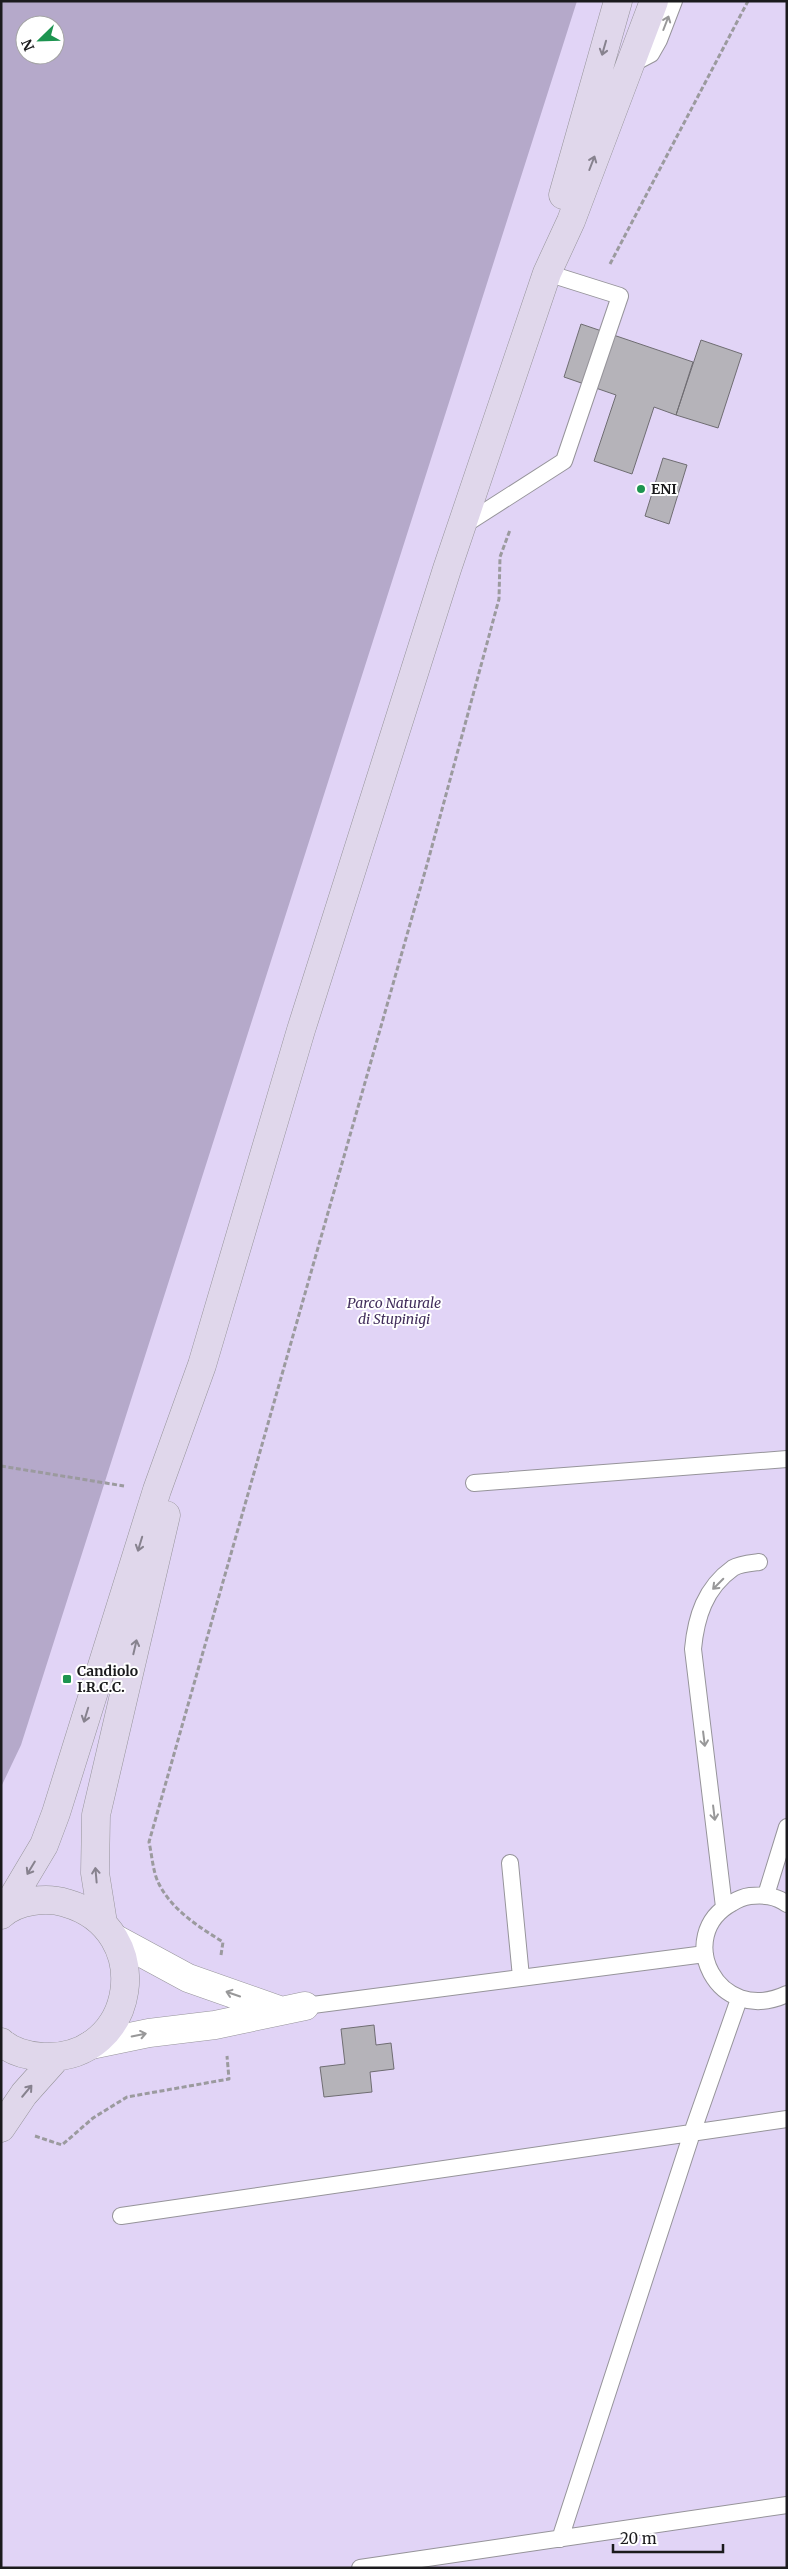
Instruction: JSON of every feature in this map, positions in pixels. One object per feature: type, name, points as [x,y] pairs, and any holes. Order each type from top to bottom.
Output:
[{"type":"street","points":[[547,272],[557,219],[618,1]]},
{"type":"street","points":[[91,2045],[109,2029],[120,2008],[126,1985],[124,1962],[110,1931],[95,1874],[96,1815],[202,1365],[301,1030],[462,527],[547,272],[570,221],[654,1]]},
{"type":"street","points":[[3,1913],[44,1845],[56,1813],[157,1490],[202,1365]]},
{"type":"street","points":[[3,1913],[29,1902],[56,1900],[82,1907],[110,1931],[188,1978],[214,1988],[292,2008]]},
{"type":"street","points":[[1,2042],[31,2056],[57,2057],[75,2053],[91,2045],[148,2033],[204,2026],[292,2008]]},
{"type":"street","points":[[4,2124],[24,2094],[57,2057]]},
{"type":"lane","points":[[630,65],[651,54],[659,40],[674,1]]},
{"type":"lane","points":[[462,527],[564,461],[620,296],[547,272]]},
{"type":"lane","points":[[474,1483],[787,1459]]},
{"type":"lane","points":[[724,1907],[693,1649],[696,1621],[707,1594],[734,1568],[759,1562]]},
{"type":"lane","points":[[766,1895],[787,1827]]},
{"type":"lane","points":[[510,1863],[521,1977]]},
{"type":"lane","points":[[787,1904],[766,1895],[744,1896],[724,1907],[712,1920],[706,1936],[705,1954],[708,1968],[716,1981],[726,1991],[739,1998],[757,2002],[774,2000],[787,1994]]},
{"type":"lane","points":[[292,2008],[705,1954]]},
{"type":"lane","points":[[560,2538],[692,2133],[739,1998]]},
{"type":"lane","points":[[121,2216],[787,2119]]},
{"type":"lane","points":[[360,2568],[787,2505]]},
{"type":"path","points":[[600,290],[614,254],[748,1]]},
{"type":"path","points":[[214,1988],[220,1972],[223,1942],[198,1926],[176,1908],[158,1884],[149,1842],[430,852],[499,599],[500,557],[527,484]]},
{"type":"path","points":[[1,1466],[157,1490]]},
{"type":"path","points":[[4,2124],[40,2140],[62,2145],[94,2118],[127,2097],[229,2079],[225,2039],[203,2041],[204,2026]]},
{"type":"green space","name":"Parco Naturale di Stupinigi","points":[[1,1],[787,1],[787,2568],[1,2568]]},
{"type":"shaded area","points":[[1,1],[577,1],[21,1745],[1,1787]]},
{"type":"building","points":[[581,324],[693,362],[676,415],[654,407],[632,474],[594,461],[616,395],[564,377]]},
{"type":"building","points":[[701,340],[742,354],[718,428],[676,415]]},
{"type":"building","points":[[663,458],[687,465],[669,524],[645,516]]},
{"type":"building","points":[[374,2025],[376,2045],[391,2043],[394,2069],[370,2072],[372,2092],[324,2097],[320,2067],[345,2064],[341,2029]]},
{"type":"place","name":"ENI","points":[[641,489]]},
{"type":"place","name":"Candiolo I.R.C.C.","points":[[67,1679]]}]
